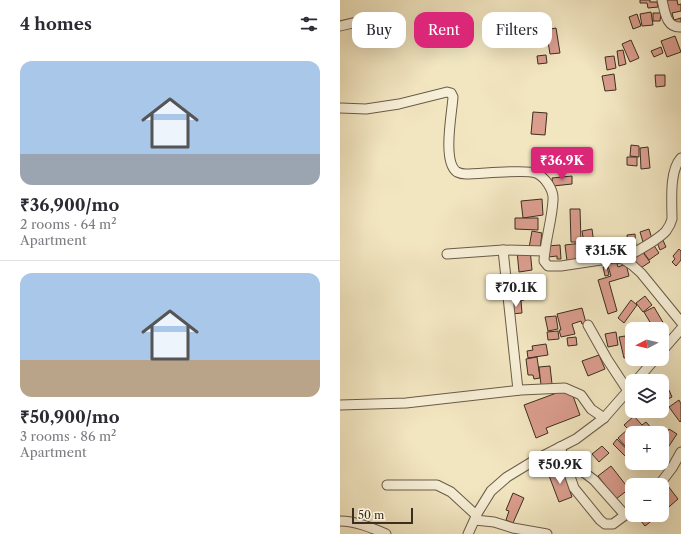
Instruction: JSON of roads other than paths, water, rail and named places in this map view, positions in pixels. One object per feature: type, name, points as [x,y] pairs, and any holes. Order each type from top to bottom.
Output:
[{"type":"street","points":[[662,0],[668,23],[672,26],[681,27]]},
{"type":"street","points":[[340,26],[352,23]]},
{"type":"street","points":[[340,108],[366,109],[399,104],[447,92],[451,93],[453,97],[449,135],[450,156],[452,166],[457,172],[466,174],[520,172],[535,173],[545,178],[553,198],[544,261],[548,266],[561,266],[614,258],[623,259],[641,273],[681,322]]},
{"type":"street","points":[[623,259],[658,238],[667,231],[676,219],[674,178],[677,164],[681,158]]},
{"type":"street","points":[[447,254],[504,250],[545,251]]},
{"type":"street","points":[[504,250],[518,390]]},
{"type":"street","points":[[588,325],[607,360],[625,382]]},
{"type":"street","points":[[669,343],[681,329]]},
{"type":"street","points":[[642,374],[649,366]]},
{"type":"street","points":[[340,405],[406,403],[518,390],[565,388],[581,395],[591,409],[604,418]]},
{"type":"street","points":[[468,534],[491,491],[507,477],[535,460],[576,439],[604,418],[625,394]]},
{"type":"street","points":[[560,447],[574,488],[600,520],[605,524],[613,524],[625,516]]},
{"type":"street","points":[[664,478],[681,452]]},
{"type":"street","points":[[566,464],[582,471],[594,480],[625,509]]},
{"type":"street","points":[[387,485],[437,485],[451,492],[476,517],[513,528],[547,534]]},
{"type":"street","points":[[340,521],[348,521],[386,534]]}]
